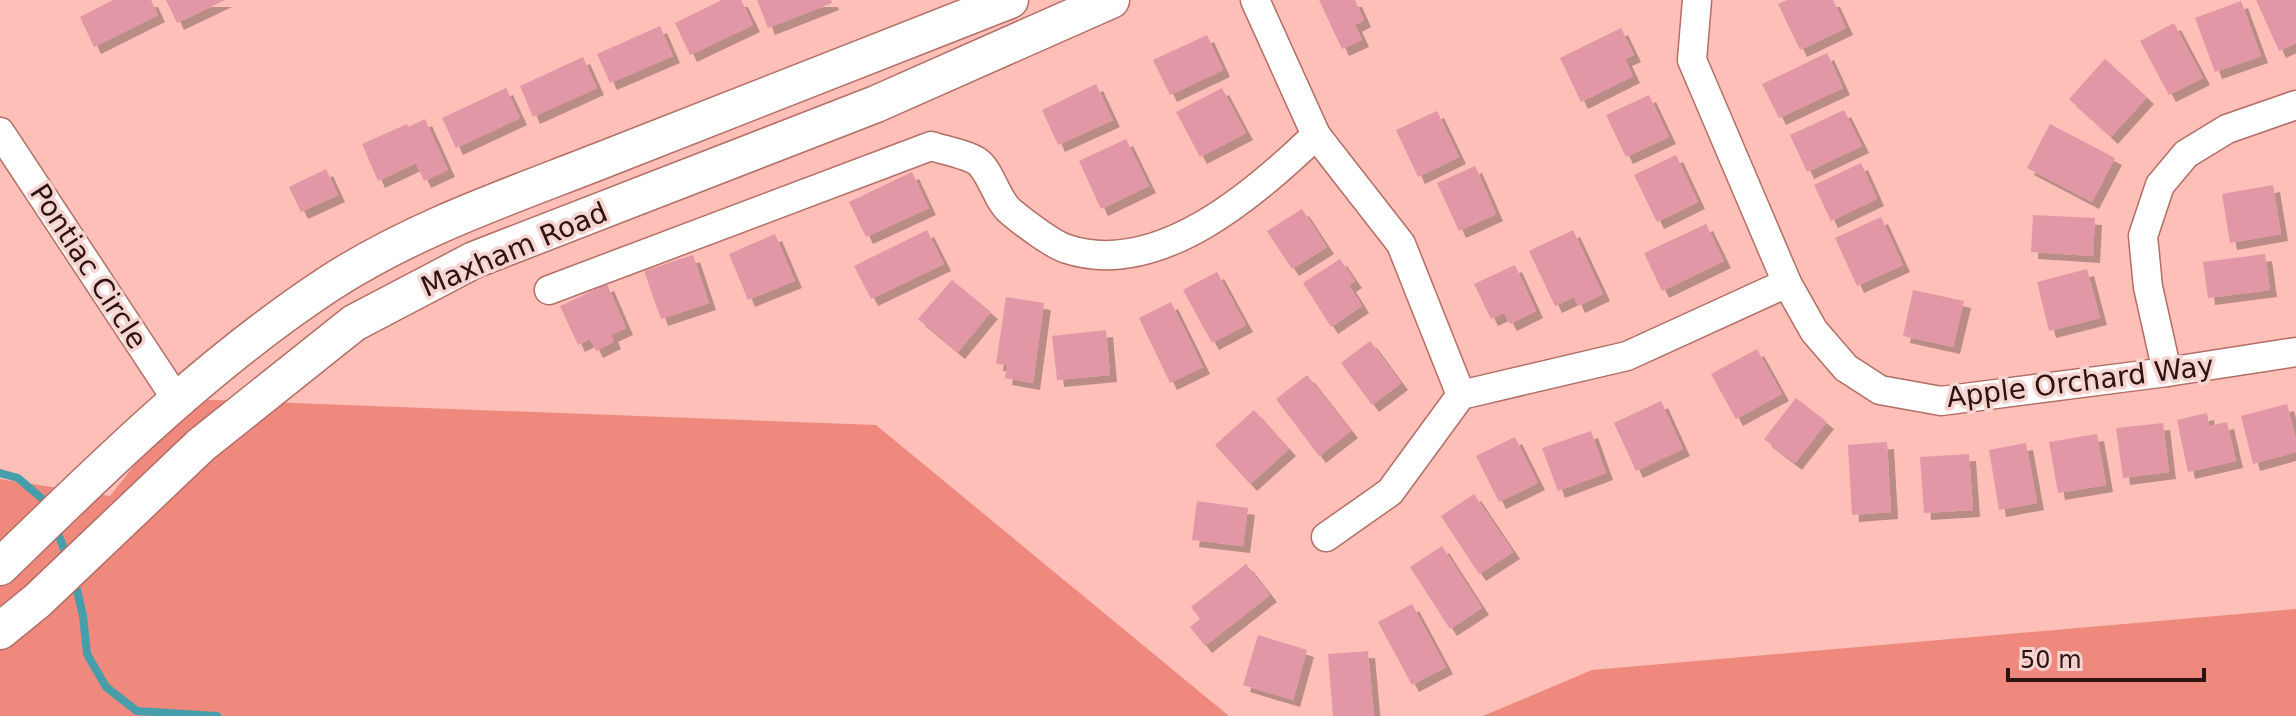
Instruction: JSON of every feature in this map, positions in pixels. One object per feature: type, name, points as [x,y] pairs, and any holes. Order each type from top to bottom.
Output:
[{"type":"main road","name":"Maxham Road","points":[[0,566],[177,400],[233,354],[331,283],[427,229],[1010,0]]},
{"type":"main road","name":"Maxham Road","points":[[0,631],[37,601],[201,445],[354,323],[474,260],[876,104],[1111,0]]},
{"type":"street","points":[[1255,0],[1316,135],[1401,244],[1461,395]]},
{"type":"street","name":"Apple Orchard Way","points":[[1697,0],[1692,60],[1787,283],[1814,331],[1846,368],[1880,390],[1941,401],[2296,352]]},
{"type":"street","points":[[2167,372],[2148,287],[2143,236],[2160,185],[2186,154],[2227,129],[2296,105]]},
{"type":"street","name":"Pontiac Circle","points":[[0,132],[177,400]]},
{"type":"street","points":[[549,290],[931,146],[978,162],[1009,211],[1066,249],[1114,256],[1148,249],[1192,232],[1230,207],[1316,135]]},
{"type":"street","points":[[1326,537],[1390,492],[1461,395],[1627,356],[1787,283]]},
{"type":"shaded area","points":[[187,399],[876,425],[1229,716],[0,716],[0,479],[110,496]]},
{"type":"shaded area","points":[[2296,609],[2296,716],[1483,716],[1592,670]]},
{"type":"building","points":[[113,0],[151,0],[158,15],[94,47],[80,17]]},
{"type":"building","points":[[166,0],[225,0],[177,23]]},
{"type":"building","points":[[722,0],[741,0],[753,25],[690,55],[675,23]]},
{"type":"building","points":[[757,0],[831,0],[832,3],[768,28]]},
{"type":"building","points":[[1319,0],[1355,0],[1364,20],[1355,25],[1362,40],[1342,49]]},
{"type":"building","points":[[1787,0],[1833,0],[1846,28],[1800,50],[1778,4]]},
{"type":"building","points":[[2256,0],[2296,0],[2296,43],[2279,51]]},
{"type":"building","points":[[2241,1],[2261,56],[2215,72],[2195,18]]},
{"type":"building","points":[[2174,23],[2203,78],[2169,95],[2140,41]]},
{"type":"building","points":[[660,26],[673,56],[610,83],[597,54]]},
{"type":"building","points":[[1621,28],[1634,55],[1625,59],[1633,76],[1581,102],[1560,58]]},
{"type":"building","points":[[1207,35],[1223,70],[1170,95],[1153,60]]},
{"type":"building","points":[[1827,53],[1843,88],[1779,118],[1762,84]]},
{"type":"building","points":[[583,57],[597,88],[533,117],[520,86]]},
{"type":"building","points":[[2105,59],[2147,97],[2111,137],[2069,99]]},
{"type":"building","points":[[1096,84],[1113,120],[1058,145],[1042,110]]},
{"type":"building","points":[[506,88],[520,118],[456,148],[442,118]]},
{"type":"building","points":[[1222,88],[1246,133],[1200,157],[1176,112]]},
{"type":"building","points":[[1649,95],[1669,137],[1626,157],[1606,115]]},
{"type":"building","points":[[1844,110],[1862,146],[1807,172],[1790,135]]},
{"type":"building","points":[[1437,111],[1459,157],[1418,177],[1396,130]]},
{"type":"building","points":[[425,119],[448,170],[424,181],[416,163],[378,181],[362,144]]},
{"type":"building","points":[[2050,124],[2115,158],[2092,202],[2027,168]]},
{"type":"building","points":[[1126,139],[1149,186],[1101,209],[1079,161]]},
{"type":"building","points":[[1676,155],[1698,202],[1657,222],[1634,175]]},
{"type":"building","points":[[1861,163],[1877,199],[1831,221],[1814,185]]},
{"type":"building","points":[[1475,166],[1496,214],[1459,231],[1437,183]]},
{"type":"building","points":[[326,169],[338,195],[301,212],[289,187]]},
{"type":"building","points":[[912,172],[929,208],[866,237],[849,202]]},
{"type":"building","points":[[2273,185],[2281,234],[2230,243],[2222,194]]},
{"type":"building","points":[[1302,209],[1327,247],[1292,269],[1267,231]]},
{"type":"building","points":[[2033,215],[2095,218],[2093,256],[2031,252]]},
{"type":"building","points":[[1881,217],[1903,265],[1857,286],[1835,238]]},
{"type":"building","points":[[1706,224],[1724,261],[1662,291],[1644,253]]},
{"type":"building","points":[[927,230],[944,264],[871,299],[854,266]]},
{"type":"building","points":[[1573,230],[1603,294],[1578,306],[1574,297],[1555,306],[1529,251]]},
{"type":"building","points":[[775,234],[795,281],[748,300],[729,254]]},
{"type":"building","points":[[2265,254],[2270,290],[2208,298],[2203,262]]},
{"type":"building","points":[[693,255],[709,303],[661,319],[644,271]]},
{"type":"building","points":[[1340,259],[1355,281],[1349,285],[1362,306],[1331,327],[1303,283]]},
{"type":"building","points":[[1515,265],[1536,311],[1510,324],[1504,313],[1491,319],[1474,284]]},
{"type":"building","points":[[2087,269],[2100,318],[2049,331],[2037,282]]},
{"type":"building","points":[[1217,272],[1246,325],[1212,343],[1183,290]]},
{"type":"building","points":[[952,280],[991,312],[958,352],[918,319]]},
{"type":"building","points":[[607,284],[626,328],[611,335],[614,342],[596,351],[590,339],[578,345],[560,306]]},
{"type":"building","points":[[1913,290],[1964,301],[1953,347],[1903,336]]},
{"type":"building","points":[[1006,297],[1044,303],[1033,383],[1005,378],[1007,365],[996,364]]},
{"type":"building","points":[[1171,302],[1203,367],[1170,383],[1139,318]]},
{"type":"building","points":[[1106,330],[1110,375],[1057,380],[1052,336]]},
{"type":"building","points":[[1370,341],[1401,383],[1372,405],[1341,363]]},
{"type":"building","points":[[1757,349],[1782,394],[1736,419],[1711,374]]},
{"type":"building","points":[[1307,375],[1351,431],[1319,456],[1276,399]]},
{"type":"building","points":[[1796,398],[1827,422],[1795,463],[1764,439]]},
{"type":"building","points":[[1661,401],[1683,449],[1636,471],[1614,423]]},
{"type":"building","points":[[2287,404],[2296,452],[2253,464],[2241,416]]},
{"type":"building","points":[[1254,410],[1289,449],[1250,484],[1215,445]]},
{"type":"building","points":[[2207,413],[2209,426],[2227,422],[2236,461],[2188,472],[2177,420]]},
{"type":"building","points":[[2163,423],[2169,472],[2123,478],[2116,428]]},
{"type":"building","points":[[1591,431],[1606,473],[1558,491],[1542,448]]},
{"type":"building","points":[[2097,434],[2106,485],[2058,493],[2049,442]]},
{"type":"building","points":[[1515,437],[1538,483],[1499,502],[1476,456]]},
{"type":"building","points":[[1887,442],[1891,512],[1852,515],[1848,445]]},
{"type":"building","points":[[2026,443],[2037,503],[1999,510],[1989,450]]},
{"type":"building","points":[[1969,454],[1973,510],[1924,513],[1920,457]]},
{"type":"building","points":[[1474,494],[1513,552],[1479,574],[1441,516]]},
{"type":"building","points":[[1197,501],[1248,508],[1243,546],[1192,540]]},
{"type":"building","points":[[1442,546],[1482,608],[1450,629],[1410,567]]},
{"type":"building","points":[[1246,564],[1270,595],[1205,646],[1190,627],[1200,619],[1191,607]]},
{"type":"building","points":[[1412,604],[1446,667],[1412,685],[1378,622]]},
{"type":"building","points":[[1258,635],[1307,650],[1293,700],[1243,685]]},
{"type":"building","points":[[1368,651],[1374,716],[1333,716],[1328,654]]},
{"type":"waterway","points":[[0,473],[18,478],[49,508]]},
{"type":"waterway","points":[[56,528],[68,560]]},
{"type":"waterway","points":[[75,581],[87,654],[106,687],[137,711],[217,716]]}]
